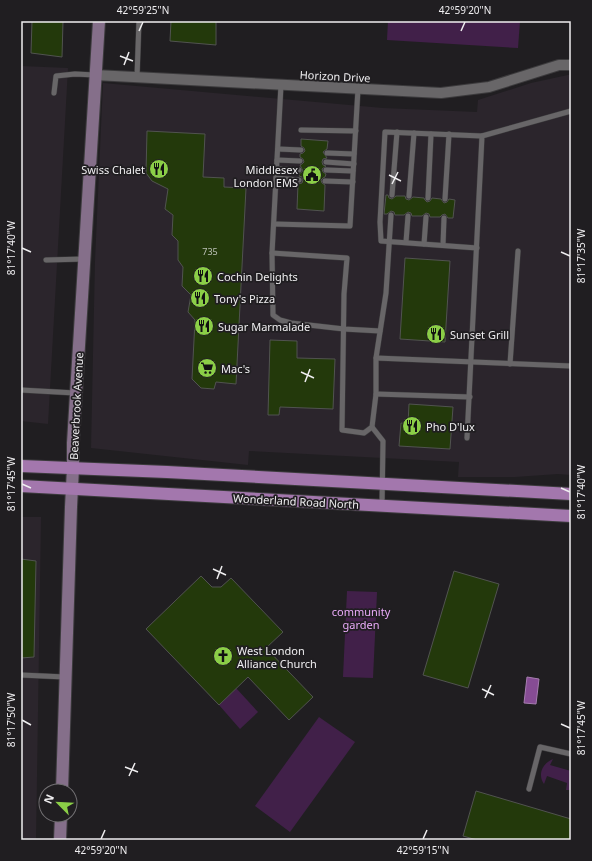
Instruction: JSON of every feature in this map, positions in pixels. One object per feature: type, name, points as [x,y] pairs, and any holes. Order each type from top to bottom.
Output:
[{"type":"main road","name":"Wonderland Road North","points":[[21,466],[571,494]]},
{"type":"main road","name":"Wonderland Road North","points":[[21,486],[571,516]]},
{"type":"street","name":"Beaverbrook Avenue","points":[[62,783],[73,443],[99,21]]},
{"type":"street","name":"Horizon Drive","points":[[95,75],[441,92],[488,87],[559,65],[571,64]]},
{"type":"street","points":[[60,840],[61,823]]},
{"type":"lane","points":[[137,77],[139,21]]},
{"type":"lane","points":[[54,93],[56,76],[75,74],[95,75]]},
{"type":"lane","points":[[281,85],[272,253],[273,315],[280,320],[344,329],[380,331]]},
{"type":"lane","points":[[274,224],[350,226],[358,89]]},
{"type":"lane","points":[[477,248],[381,241],[380,222],[385,132],[482,136],[571,111]]},
{"type":"lane","points":[[301,130],[356,131]]},
{"type":"lane","points":[[392,195],[397,132]]},
{"type":"lane","points":[[409,196],[414,133]]},
{"type":"lane","points":[[428,198],[431,134]]},
{"type":"lane","points":[[446,199],[449,134]]},
{"type":"lane","points":[[467,438],[482,136]]},
{"type":"lane","points":[[278,148],[301,150]]},
{"type":"lane","points":[[327,153],[354,154]]},
{"type":"lane","points":[[277,160],[300,161]]},
{"type":"lane","points":[[326,162],[354,164]]},
{"type":"lane","points":[[277,169],[299,170]]},
{"type":"lane","points":[[326,170],[353,171]]},
{"type":"lane","points":[[276,178],[299,180]]},
{"type":"lane","points":[[325,181],[353,182]]},
{"type":"lane","points":[[382,506],[383,441],[372,427],[376,394],[376,358],[386,294],[391,215]]},
{"type":"lane","points":[[406,242],[408,216]]},
{"type":"lane","points":[[424,244],[426,217]]},
{"type":"lane","points":[[443,245],[444,218]]},
{"type":"lane","points":[[510,364],[518,251]]},
{"type":"lane","points":[[272,253],[347,258],[344,294],[342,430],[364,433],[372,427]]},
{"type":"lane","points":[[46,260],[84,260]]},
{"type":"lane","points":[[376,358],[571,366]]},
{"type":"lane","points":[[21,390],[76,393]]},
{"type":"lane","points":[[376,394],[470,397]]},
{"type":"lane","points":[[21,675],[65,677]]},
{"type":"lane","points":[[529,789],[540,747],[571,754]]},
{"type":"shaded area","points":[[21,66],[68,68],[48,424],[21,421]]},
{"type":"shaded area","points":[[571,75],[571,475],[558,474],[515,477],[458,477],[459,462],[249,451],[248,465],[91,448],[95,261],[103,83],[383,108],[477,112],[478,100],[531,83]]},
{"type":"shaded area","points":[[21,517],[41,517],[36,840],[21,840]]},
{"type":"shaded area","points":[[527,677],[539,679],[536,704],[524,703]]},
{"type":"green space","points":[[388,21],[520,21],[518,48],[387,40]]},
{"type":"green space","name":"community garden","points":[[347,591],[377,592],[373,678],[343,677]]},
{"type":"green space","points":[[236,688],[258,712],[240,729],[219,705]]},
{"type":"green space","points":[[319,717],[355,742],[290,832],[255,806]]},
{"type":"green space","points":[[553,759],[550,765],[571,771],[571,789],[566,790],[567,783],[547,776],[544,784],[541,776],[542,769],[546,763]]},
{"type":"building","points":[[32,21],[63,21],[62,57],[31,53]]},
{"type":"building","points":[[171,21],[216,21],[216,45],[170,41]]},
{"type":"building","points":[[147,131],[205,134],[203,177],[224,178],[224,187],[246,188],[236,384],[216,382],[214,389],[201,388],[192,379],[195,320],[188,312],[191,295],[182,286],[183,267],[178,260],[178,241],[172,235],[173,215],[165,209],[168,189],[152,181],[146,173]]},
{"type":"building","name":"Middlesex London EMS","points":[[301,139],[328,141],[327,149],[323,152],[327,158],[323,159],[322,162],[323,165],[326,166],[322,169],[326,174],[325,177],[321,180],[325,185],[324,211],[297,209],[298,184],[302,183],[303,180],[302,177],[299,176],[299,174],[303,171],[300,165],[304,162],[300,157],[300,154],[305,151],[301,146]]},
{"type":"building","points":[[386,195],[392,199],[396,196],[405,196],[406,199],[409,200],[413,197],[424,198],[427,202],[432,198],[441,199],[444,203],[449,199],[455,200],[453,218],[448,218],[445,214],[440,217],[430,217],[429,214],[426,213],[422,216],[412,216],[411,213],[408,212],[404,215],[395,215],[394,212],[391,211],[384,214]]},
{"type":"building","points":[[405,258],[450,261],[445,342],[400,339]]},
{"type":"building","points":[[270,340],[297,341],[297,358],[335,359],[333,409],[280,407],[279,415],[268,415]]},
{"type":"building","points":[[409,404],[453,407],[450,449],[399,446],[401,423],[408,424]]},
{"type":"building","points":[[21,559],[36,561],[34,657],[21,658]]},
{"type":"building","points":[[454,571],[499,584],[468,688],[423,675]]},
{"type":"building","name":"West London Alliance Church","points":[[201,576],[212,587],[221,587],[231,578],[283,632],[266,648],[313,697],[289,720],[248,677],[219,705],[146,629]]},
{"type":"building","points":[[476,791],[571,819],[571,840],[477,840],[463,836]]},
{"type":"place","name":"Swiss Chalet","points":[[159,169]]},
{"type":"place","name":"Middlesex London EMS","points":[[312,175]]},
{"type":"place","name":"Cochin Delights","points":[[203,276]]},
{"type":"place","name":"Tony's Pizza","points":[[200,298]]},
{"type":"place","name":"Sugar Marmalade","points":[[204,326]]},
{"type":"place","name":"Sunset Grill","points":[[436,334]]},
{"type":"place","name":"Mac's","points":[[207,368]]},
{"type":"place","name":"Pho D'lux","points":[[412,426]]},
{"type":"place","name":"West London Alliance Church","points":[[223,656]]}]
